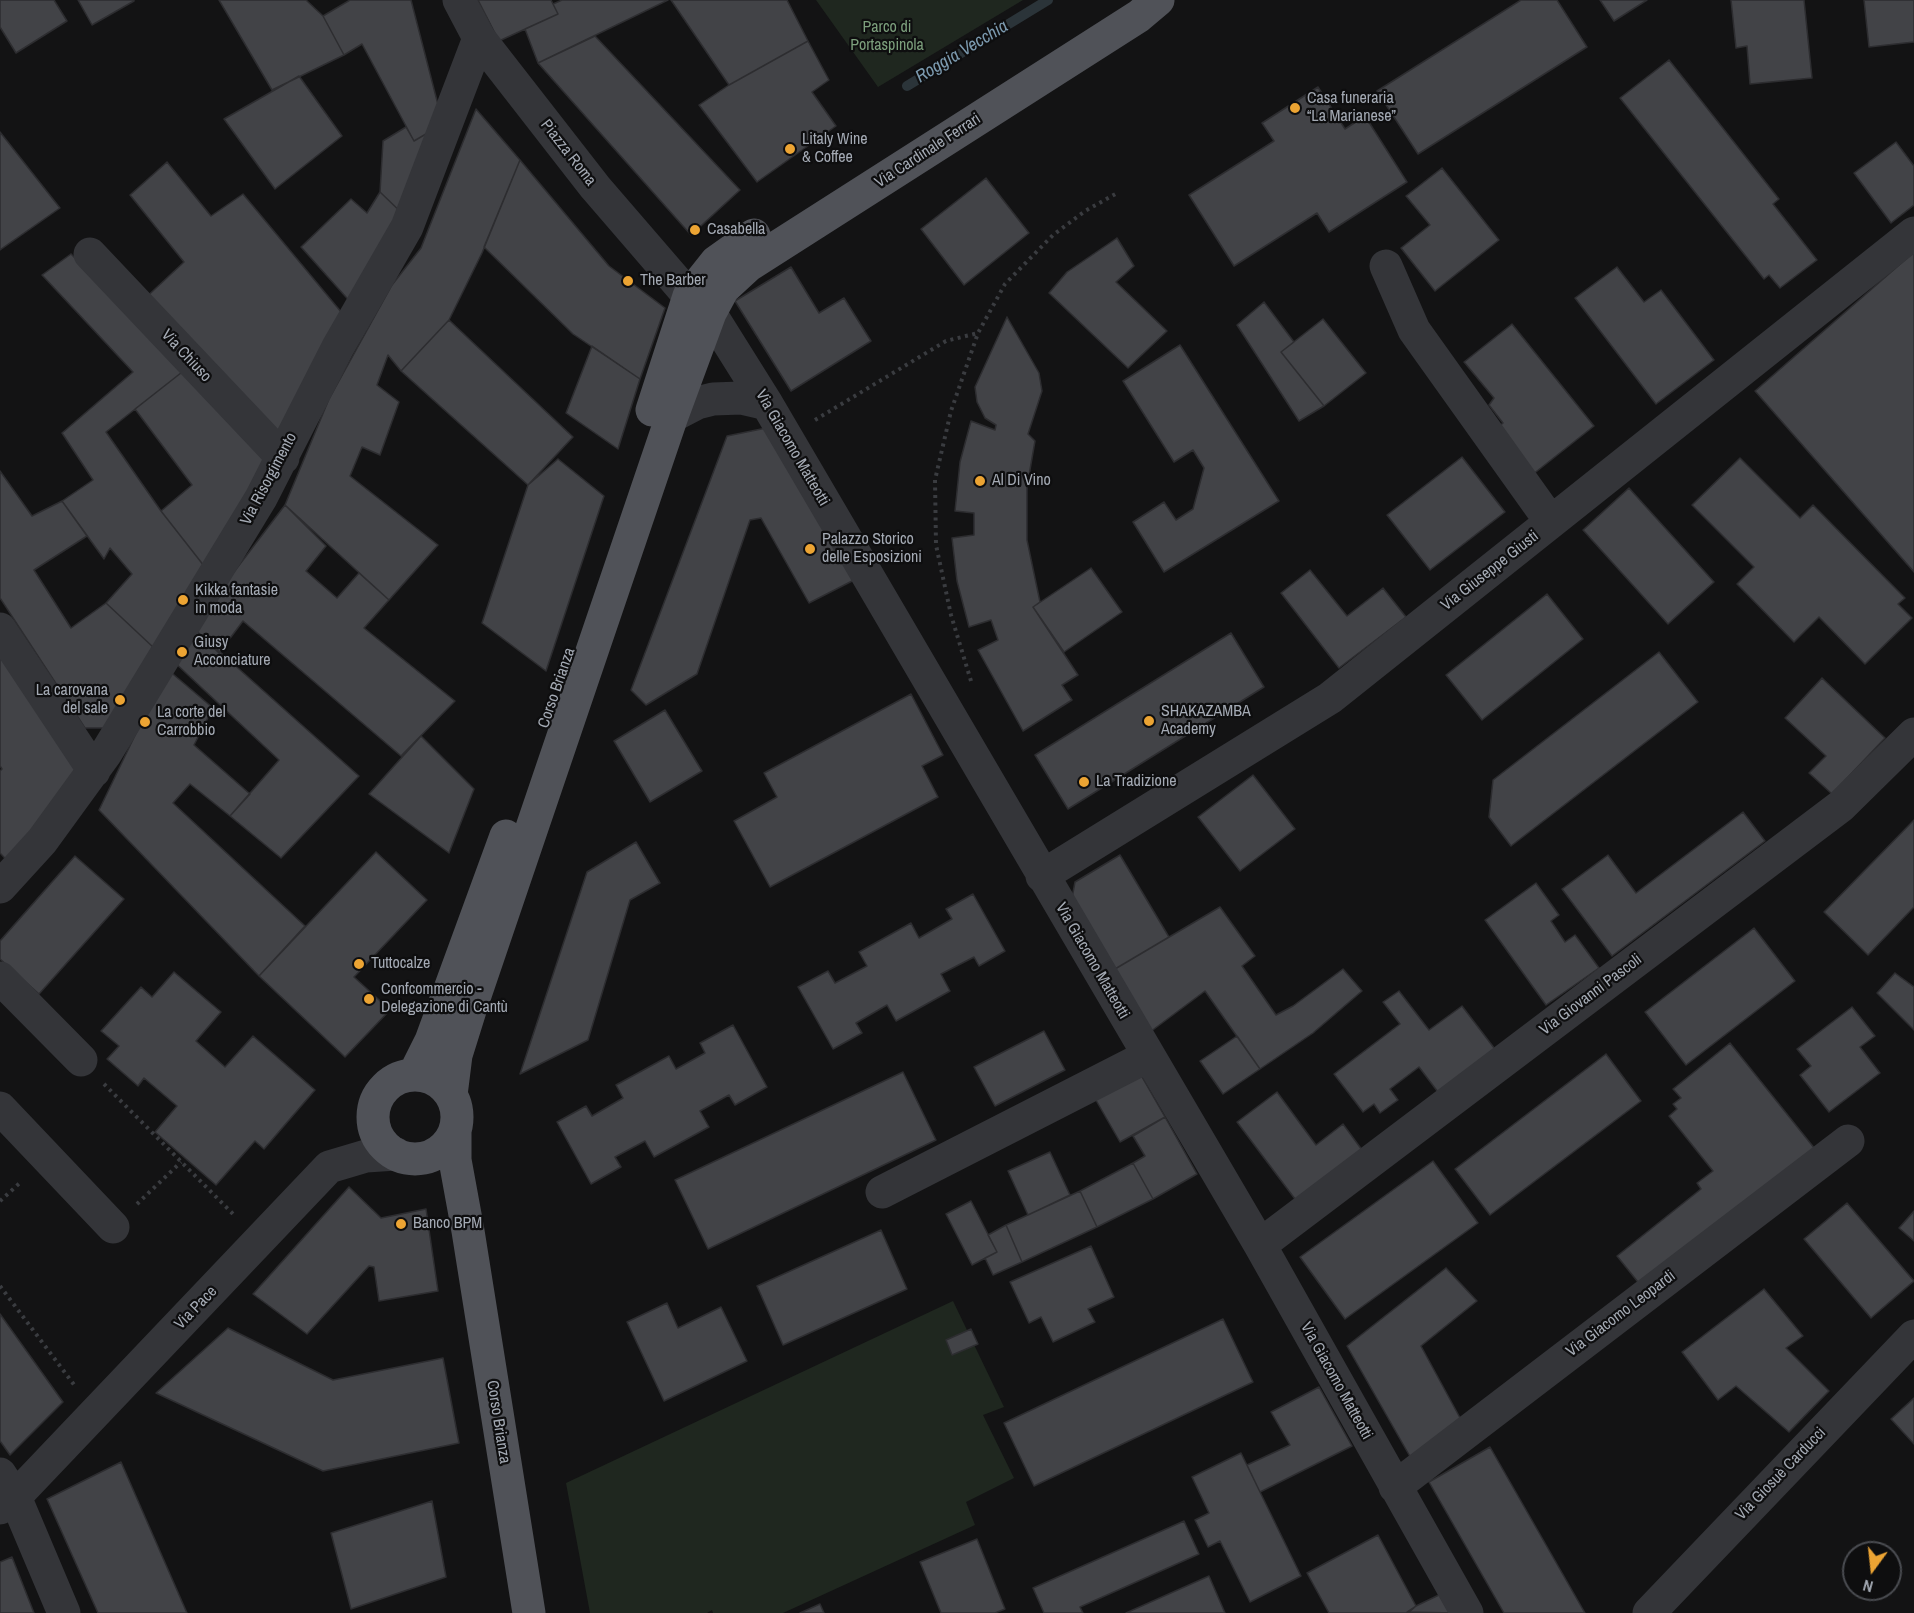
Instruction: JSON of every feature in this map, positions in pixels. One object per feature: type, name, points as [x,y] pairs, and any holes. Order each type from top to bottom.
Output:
[{"type":"main road","name":"Via Cardinale Ferrari","points":[[699,305],[706,272],[739,245],[1132,0]]},
{"type":"main road","name":"Via Cardinale Ferrari","points":[[699,305],[723,289],[749,265],[1139,16],[1158,0]]},
{"type":"main road","name":"Corso Brianza","points":[[452,1095],[456,1055],[471,1006],[672,416],[699,305]]},
{"type":"main road","name":"Corso Brianza","points":[[414,1075],[431,1041],[699,305]]},
{"type":"main road","points":[[414,1075],[435,1080],[452,1095],[457,1109],[455,1130],[448,1143],[437,1153],[423,1158],[402,1156],[384,1145],[376,1133],[373,1120],[375,1105],[381,1092],[391,1082],[414,1075]]},
{"type":"main road","name":"Corso Brianza","points":[[455,1130],[454,1160],[468,1232],[529,1613]]},
{"type":"main road","name":"Corso Brianza","points":[[402,1156],[435,1184],[468,1232]]},
{"type":"street","name":"Piazza Roma","points":[[459,0],[479,38],[594,187],[699,305]]},
{"type":"street","name":"Via Risorgimento","points":[[0,887],[42,841],[94,771],[134,711],[283,458],[338,347],[407,227],[479,38]]},
{"type":"street","name":"Via Giuseppe Giusti","points":[[1042,876],[1330,698],[1914,233]]},
{"type":"street","name":"Via Chiuso","points":[[90,254],[283,458]]},
{"type":"street","points":[[1386,266],[1414,330],[1551,522]]},
{"type":"street","name":"Via Giacomo Matteotti","points":[[699,305],[786,437],[1260,1245],[1467,1613]]},
{"type":"street","points":[[672,416],[697,403],[713,399],[741,398],[766,404]]},
{"type":"street","points":[[0,629],[94,771]]},
{"type":"street","name":"Via Giovanni Pascoli","points":[[1260,1245],[1840,806],[1914,734]]},
{"type":"street","points":[[0,978],[81,1060]]},
{"type":"street","points":[[882,1192],[1148,1056]]},
{"type":"street","points":[[0,1108],[112,1227]]},
{"type":"street","name":"Via Giacomo Leopardi","points":[[1395,1487],[1848,1141]]},
{"type":"street","name":"Via Pace","points":[[5,1493],[259,1241],[329,1167],[366,1156],[402,1156]]},
{"type":"street","name":"Via Giosuè Carducci","points":[[1649,1613],[1914,1336]]},
{"type":"street","points":[[5,1493],[64,1613]]},
{"type":"path","points":[[972,685],[951,615],[936,545],[935,480],[951,411],[978,333],[1005,284],[1053,235],[1085,211],[1119,192]]},
{"type":"path","points":[[786,437],[945,341],[978,333]]},
{"type":"path","points":[[81,1060],[259,1241]]},
{"type":"path","points":[[112,1227],[181,1162]]},
{"type":"path","points":[[0,1286],[55,1359]]},
{"type":"green space","name":"Parco di Portaspinola","points":[[816,0],[1023,0],[878,87]]},
{"type":"green space","points":[[953,1301],[1004,1407],[983,1415],[1014,1478],[966,1502],[975,1525],[783,1613],[713,1613],[712,1610],[707,1613],[590,1613],[566,1483]]},
{"type":"building","points":[[0,0],[54,0],[67,21],[16,53],[0,27]]},
{"type":"building","points":[[78,0],[134,0],[134,1],[92,25]]},
{"type":"building","points":[[219,0],[306,0],[323,16],[344,55],[272,90]]},
{"type":"building","points":[[350,0],[411,0],[443,124],[414,141],[362,44],[344,55],[323,16]]},
{"type":"building","points":[[478,0],[551,0],[558,14],[499,41]]},
{"type":"building","points":[[562,0],[668,0],[538,63],[525,29],[558,14],[553,4]]},
{"type":"building","points":[[671,0],[787,0],[808,41],[729,85]]},
{"type":"building","points":[[1521,0],[1557,0],[1587,47],[1418,154],[1377,91]]},
{"type":"building","points":[[1600,0],[1647,0],[1614,21]]},
{"type":"building","points":[[1731,0],[1804,0],[1812,78],[1750,84],[1747,46],[1736,48]]},
{"type":"building","points":[[1864,0],[1914,0],[1914,42],[1869,47]]},
{"type":"building","points":[[595,36],[740,190],[691,235],[538,63]]},
{"type":"building","points":[[808,41],[829,80],[812,92],[836,126],[757,182],[699,105],[729,85]]},
{"type":"building","points":[[1669,60],[1779,199],[1773,204],[1817,260],[1780,288],[1769,275],[1764,279],[1620,98]]},
{"type":"building","points":[[299,76],[342,136],[275,189],[224,119]]},
{"type":"building","points":[[1318,87],[1345,129],[1365,116],[1407,182],[1329,232],[1317,213],[1234,266],[1189,195],[1274,141],[1262,123]]},
{"type":"building","points":[[476,109],[520,160],[482,253],[449,320],[401,371],[388,355],[377,385],[399,402],[380,455],[362,447],[350,476],[438,545],[389,600],[285,505],[329,399],[392,285],[421,248]]},
{"type":"building","points":[[443,124],[407,218],[380,192],[383,141],[406,127],[414,141]]},
{"type":"building","points":[[0,132],[60,208],[0,250]]},
{"type":"building","points":[[1896,142],[1914,166],[1914,205],[1891,223],[1854,173]]},
{"type":"building","points":[[520,160],[609,266],[665,308],[640,379],[573,334],[484,247]]},
{"type":"building","points":[[167,162],[211,216],[243,194],[347,319],[282,446],[141,302],[184,262],[130,195]]},
{"type":"building","points":[[1442,168],[1499,240],[1435,291],[1401,248],[1430,225],[1406,196]]},
{"type":"building","points":[[986,178],[1029,233],[964,285],[921,229]]},
{"type":"building","points":[[380,192],[407,218],[354,306],[301,247],[351,199],[367,213]]},
{"type":"building","points":[[1117,238],[1134,266],[1116,282],[1167,331],[1128,368],[1049,293],[1067,272]]},
{"type":"building","points":[[1914,252],[1914,572],[1755,391]]},
{"type":"building","points":[[71,254],[186,369],[106,432],[161,511],[208,571],[154,648],[106,603],[132,574],[110,548],[104,559],[62,501],[93,480],[62,433],[133,372],[42,275]]},
{"type":"building","points":[[791,267],[819,313],[844,298],[871,341],[791,391],[735,301]]},
{"type":"building","points":[[1617,267],[1644,302],[1661,290],[1714,360],[1656,404],[1575,298]]},
{"type":"building","points":[[1264,302],[1294,342],[1281,352],[1324,406],[1299,421],[1237,325]]},
{"type":"building","points":[[1007,317],[1039,373],[1042,391],[1028,434],[1035,441],[1027,487],[1027,540],[1040,602],[1033,607],[1078,675],[1062,685],[1072,700],[1023,731],[978,650],[998,640],[991,620],[969,627],[957,581],[952,538],[974,535],[974,513],[955,511],[960,462],[971,421],[995,430],[996,425],[985,418],[977,402],[975,387]]},
{"type":"building","points":[[1323,319],[1366,373],[1324,406],[1281,352]]},
{"type":"building","points":[[449,320],[573,437],[528,485],[401,371]]},
{"type":"building","points":[[1512,324],[1594,426],[1532,475],[1496,429],[1503,423],[1489,405],[1494,398],[1464,362]]},
{"type":"building","points":[[1180,345],[1279,501],[1164,572],[1133,522],[1164,502],[1176,520],[1193,509],[1204,468],[1193,450],[1174,462],[1123,381]]},
{"type":"building","points":[[592,346],[640,379],[618,449],[566,413]]},
{"type":"building","points":[[186,369],[276,461],[208,571],[161,511],[192,485],[135,409]]},
{"type":"building","name":"Palazzo Storico delle Esposizioni","points":[[771,427],[858,578],[809,603],[761,518],[750,520],[697,674],[646,705],[631,690],[727,436]]},
{"type":"building","points":[[1462,457],[1505,512],[1430,570],[1387,515]]},
{"type":"building","points":[[1740,458],[1800,518],[1813,505],[1905,598],[1898,604],[1912,618],[1865,664],[1819,617],[1794,642],[1737,584],[1754,567],[1692,505]]},
{"type":"building","points":[[558,459],[604,496],[546,671],[482,623],[528,485]]},
{"type":"building","points":[[0,471],[32,516],[62,501],[87,536],[34,570],[71,628],[106,603],[154,648],[108,728],[85,728],[0,598]]},
{"type":"building","points":[[1629,488],[1714,582],[1668,624],[1583,530]]},
{"type":"building","points":[[285,505],[326,546],[306,571],[337,598],[359,573],[389,600],[364,628],[455,701],[401,756],[243,621],[219,653],[192,627]]},
{"type":"building","points":[[1091,568],[1122,612],[1064,652],[1033,607]]},
{"type":"building","points":[[1310,570],[1347,616],[1383,588],[1406,617],[1339,668],[1281,593]]},
{"type":"building","points":[[1547,594],[1583,639],[1482,720],[1446,675]]},
{"type":"building","points":[[192,627],[359,776],[281,858],[230,816],[279,760],[172,660]]},
{"type":"building","name":"SHAKAZAMBA Academy","points":[[1231,633],[1264,687],[1068,809],[1035,755]]},
{"type":"building","points":[[0,645],[81,767],[12,866],[0,853],[0,771],[2,769],[0,766]]},
{"type":"building","points":[[1659,652],[1698,702],[1511,846],[1489,817],[1493,780]]},
{"type":"building","points":[[167,669],[213,708],[194,745],[250,794],[230,816],[190,784],[173,803],[305,926],[259,976],[99,810]]},
{"type":"building","points":[[1822,678],[1885,738],[1832,794],[1809,773],[1826,756],[1785,718]]},
{"type":"building","points":[[911,694],[943,755],[922,766],[938,797],[770,887],[734,821],[777,797],[764,773]]},
{"type":"building","points":[[665,710],[702,771],[650,802],[614,741]]},
{"type":"building","points":[[421,736],[474,789],[449,853],[369,794]]},
{"type":"building","points":[[1253,775],[1295,829],[1240,871],[1198,817]]},
{"type":"building","points":[[1743,812],[1765,841],[1612,956],[1562,889],[1608,855],[1636,893]]},
{"type":"building","points":[[1914,820],[1914,907],[1868,955],[1824,912]]},
{"type":"building","points":[[636,842],[660,883],[630,900],[588,1040],[520,1074],[587,872]]},
{"type":"building","points":[[376,852],[427,900],[354,977],[390,1010],[345,1057],[259,976]]},
{"type":"building","points":[[1120,855],[1169,937],[1115,969],[1072,898],[1075,882]]},
{"type":"building","points":[[75,856],[124,899],[39,994],[0,959],[0,941]]},
{"type":"building","points":[[1536,883],[1559,915],[1551,921],[1565,942],[1575,935],[1599,968],[1546,1005],[1485,920]]},
{"type":"building","points":[[973,894],[1005,951],[979,966],[974,957],[941,974],[950,991],[896,1021],[887,1005],[856,1023],[862,1033],[833,1049],[798,987],[828,971],[835,983],[867,966],[859,952],[911,923],[919,938],[952,919],[946,909]]},
{"type":"building","points":[[1220,907],[1255,956],[1242,966],[1276,1015],[1293,1006],[1343,969],[1362,991],[1313,1033],[1260,1069],[1205,991],[1150,1032],[1115,969]]},
{"type":"building","points":[[1754,928],[1795,981],[1686,1065],[1645,1012]]},
{"type":"building","points":[[174,972],[221,1012],[196,1041],[225,1067],[253,1036],[315,1090],[264,1149],[255,1141],[216,1185],[155,1132],[177,1106],[144,1078],[138,1086],[107,1059],[119,1046],[101,1031],[141,987],[152,997]]},
{"type":"building","points":[[1895,973],[1914,987],[1914,1030],[1877,993]]},
{"type":"building","points":[[1399,991],[1429,1030],[1462,1006],[1501,1057],[1444,1100],[1419,1067],[1390,1089],[1398,1100],[1380,1113],[1374,1104],[1363,1112],[1334,1074],[1400,1024],[1383,1002]]},
{"type":"building","points":[[1852,1007],[1875,1036],[1860,1047],[1880,1073],[1829,1112],[1800,1075],[1811,1066],[1797,1049]]},
{"type":"building","points":[[733,1025],[767,1087],[735,1105],[729,1095],[700,1111],[709,1127],[654,1157],[645,1141],[615,1157],[621,1167],[591,1184],[557,1122],[586,1106],[592,1116],[623,1098],[616,1085],[669,1056],[676,1069],[705,1053],[700,1043]]},
{"type":"building","points":[[1044,1031],[1065,1070],[995,1106],[974,1067]]},
{"type":"building","points":[[1237,1036],[1260,1069],[1223,1094],[1200,1061]]},
{"type":"building","points":[[1730,1043],[1815,1149],[1646,1292],[1617,1256],[1701,1189],[1697,1183],[1713,1171],[1669,1116],[1677,1109],[1673,1104],[1681,1098],[1673,1089]]},
{"type":"building","points":[[1606,1054],[1641,1101],[1490,1215],[1455,1169]]},
{"type":"building","points":[[1138,1070],[1165,1117],[1120,1142],[1093,1095]]},
{"type":"building","points":[[903,1072],[936,1140],[708,1249],[675,1180]]},
{"type":"building","points":[[1277,1092],[1316,1145],[1343,1124],[1365,1154],[1298,1203],[1237,1122]]},
{"type":"building","points":[[1165,1117],[1197,1174],[1153,1199],[1133,1163],[1145,1156],[1133,1136]]},
{"type":"building","points":[[1050,1152],[1070,1195],[1028,1215],[1008,1171]]},
{"type":"building","points":[[1433,1161],[1478,1223],[1345,1319],[1300,1257]]},
{"type":"building","points":[[1133,1163],[1153,1199],[1097,1227],[1080,1191]]},
{"type":"building","points":[[349,1187],[381,1218],[426,1209],[438,1291],[379,1301],[374,1267],[369,1266],[307,1334],[253,1294]]},
{"type":"building","points":[[1080,1191],[1097,1227],[1022,1262],[1006,1225]]},
{"type":"building","points":[[971,1201],[997,1252],[972,1265],[946,1214]]},
{"type":"building","points":[[1847,1203],[1914,1281],[1871,1318],[1804,1239]]},
{"type":"building","points":[[1914,1211],[1914,1241],[1899,1228]]},
{"type":"building","points":[[1006,1225],[1022,1262],[993,1275],[985,1258],[997,1252],[988,1235]]},
{"type":"building","points":[[881,1230],[907,1289],[783,1345],[757,1286]]},
{"type":"building","points":[[1091,1246],[1114,1297],[1088,1309],[1095,1322],[1053,1342],[1041,1317],[1029,1323],[1010,1282]]},
{"type":"building","points":[[1446,1268],[1477,1301],[1421,1346],[1465,1427],[1412,1460],[1347,1346]]},
{"type":"building","points":[[1764,1289],[1803,1336],[1786,1348],[1829,1391],[1789,1432],[1736,1386],[1718,1400],[1682,1352]]},
{"type":"building","points":[[667,1303],[678,1328],[721,1307],[747,1361],[664,1401],[627,1322]]},
{"type":"building","points":[[0,1314],[63,1402],[10,1455],[0,1441]]},
{"type":"building","points":[[1223,1319],[1253,1382],[1034,1486],[1004,1423]]},
{"type":"building","points":[[228,1328],[333,1380],[443,1358],[459,1443],[323,1471],[156,1393]]},
{"type":"building","points":[[971,1329],[978,1344],[952,1355],[946,1340]]},
{"type":"building","points":[[1319,1387],[1352,1446],[1260,1492],[1247,1465],[1290,1445],[1271,1412]]},
{"type":"building","points":[[1914,1398],[1914,1444],[1891,1419]]},
{"type":"building","points":[[1490,1447],[1585,1613],[1504,1613],[1429,1482]]},
{"type":"building","points":[[1241,1453],[1301,1576],[1250,1602],[1220,1541],[1208,1547],[1195,1520],[1209,1513],[1192,1477]]},
{"type":"building","points":[[121,1462],[187,1613],[98,1613],[47,1499]]},
{"type":"building","points":[[432,1501],[446,1577],[351,1609],[331,1533]]},
{"type":"building","points":[[1184,1521],[1199,1554],[1080,1607],[1083,1613],[1044,1613],[1033,1588]]},
{"type":"building","points":[[1378,1535],[1416,1606],[1408,1613],[1329,1613],[1307,1573]]},
{"type":"building","points":[[977,1539],[1005,1609],[995,1613],[941,1613],[920,1562]]},
{"type":"building","points":[[12,1557],[34,1613],[0,1613],[0,1562]]},
{"type":"building","points":[[1209,1576],[1225,1613],[1126,1613]]},
{"type":"building","points":[[1443,1593],[1454,1613],[1407,1612],[1416,1606]]},
{"type":"building","points":[[820,1604],[824,1613],[800,1613]]},
{"type":"waterway","name":"Roggia Vecchia","points":[[907,86],[1048,0]]},
{"type":"place","name":"Casa funeraria “La Marianese”","points":[[1295,108]]},
{"type":"place","name":"Litaly Wine & Coffee","points":[[790,149]]},
{"type":"place","name":"Casabella","points":[[695,230]]},
{"type":"place","name":"The Barber","points":[[628,281]]},
{"type":"place","name":"Al Di Vino","points":[[980,481]]},
{"type":"place","name":"Palazzo Storico delle Esposizioni","points":[[810,549]]},
{"type":"place","name":"Kikka fantasie in moda","points":[[183,600]]},
{"type":"place","name":"Giusy Acconciature","points":[[182,652]]},
{"type":"place","name":"La carovana del sale","points":[[120,700]]},
{"type":"place","name":"SHAKAZAMBA Academy","points":[[1149,721]]},
{"type":"place","name":"La corte del Carrobbio","points":[[145,722]]},
{"type":"place","name":"La Tradizione","points":[[1084,782]]},
{"type":"place","name":"Tuttocalze","points":[[359,964]]},
{"type":"place","name":"Confcommercio - Delegazione di Cantù","points":[[369,999]]},
{"type":"place","name":"Banco BPM","points":[[401,1224]]}]
